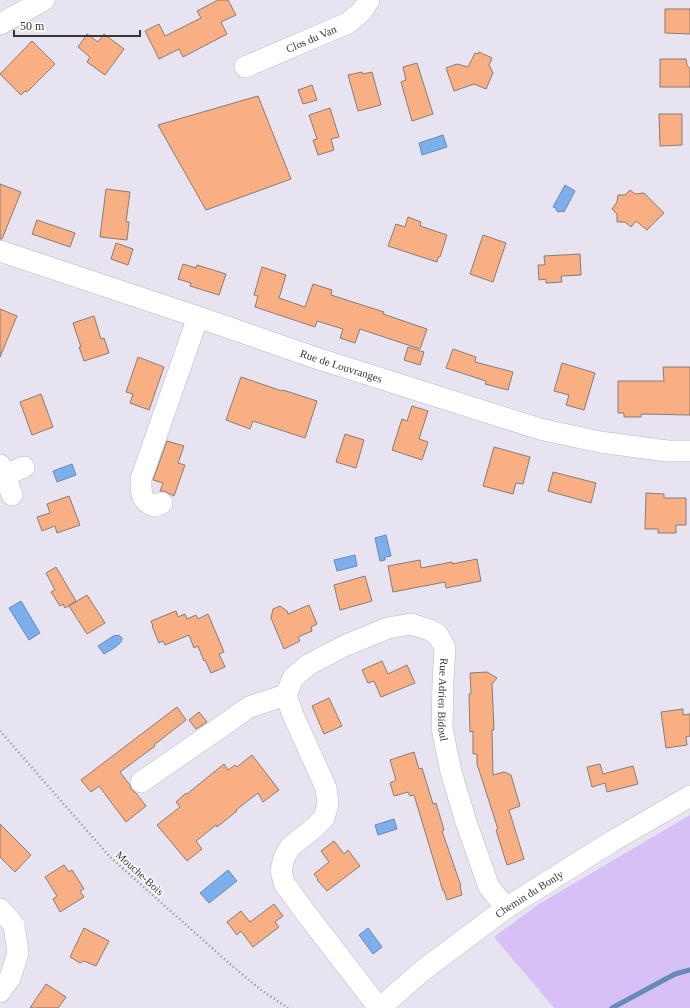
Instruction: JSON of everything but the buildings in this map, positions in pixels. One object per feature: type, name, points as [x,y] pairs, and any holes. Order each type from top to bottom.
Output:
[{"type":"street","points":[[0,24],[44,0]]},
{"type":"street","name":"Clos du Van","points":[[245,67],[348,23],[362,12],[369,0]]},
{"type":"street","name":"Rue de Louvranges","points":[[0,250],[198,316],[316,358],[540,429],[600,442],[667,451],[690,452]]},
{"type":"street","points":[[162,503],[155,506],[147,504],[143,499],[141,478],[198,316]]},
{"type":"street","points":[[9,469],[12,495]]},
{"type":"street","name":"Rue Adrien Bidoul","points":[[286,695],[293,678],[308,665],[344,646],[388,628],[412,624],[430,630],[438,635],[445,648],[442,728],[451,772],[466,822],[489,887],[506,908]]},
{"type":"street","points":[[141,782],[249,707],[286,695],[293,715],[326,788],[328,804],[324,818],[290,847],[284,858],[281,870],[284,883],[379,1008]]},
{"type":"street","name":"Chemin du Bonly","points":[[379,1008],[422,971],[506,908],[611,842],[690,796]]},
{"type":"street","points":[[0,909],[14,926],[18,953],[10,978],[0,992]]},
{"type":"path","name":"Mouche-Bois","points":[[0,731],[110,857],[231,965],[261,990],[288,1008]]},
{"type":"shaded area","points":[[690,815],[690,1008],[554,1008],[494,937],[539,904]]},
{"type":"water","points":[[443,135],[447,147],[422,155],[419,143]]},
{"type":"water","points":[[565,185],[575,191],[564,212],[558,212],[556,208],[553,207]]},
{"type":"water","points":[[72,464],[76,475],[57,482],[53,471]]},
{"type":"water","points":[[386,535],[391,556],[385,557],[385,560],[380,561],[375,538]]},
{"type":"water","points":[[355,555],[357,566],[337,571],[334,560]]},
{"type":"water","points":[[21,601],[40,633],[29,640],[9,608]]},
{"type":"water","points":[[115,635],[119,635],[122,640],[115,647],[104,654],[98,646]]},
{"type":"water","points":[[394,819],[397,829],[378,835],[375,825]]},
{"type":"water","points":[[228,870],[237,881],[209,903],[200,893]]},
{"type":"water","points":[[368,928],[382,947],[373,954],[359,935]]},
{"type":"waterway","points":[[612,1008],[675,974],[690,970]]}]
